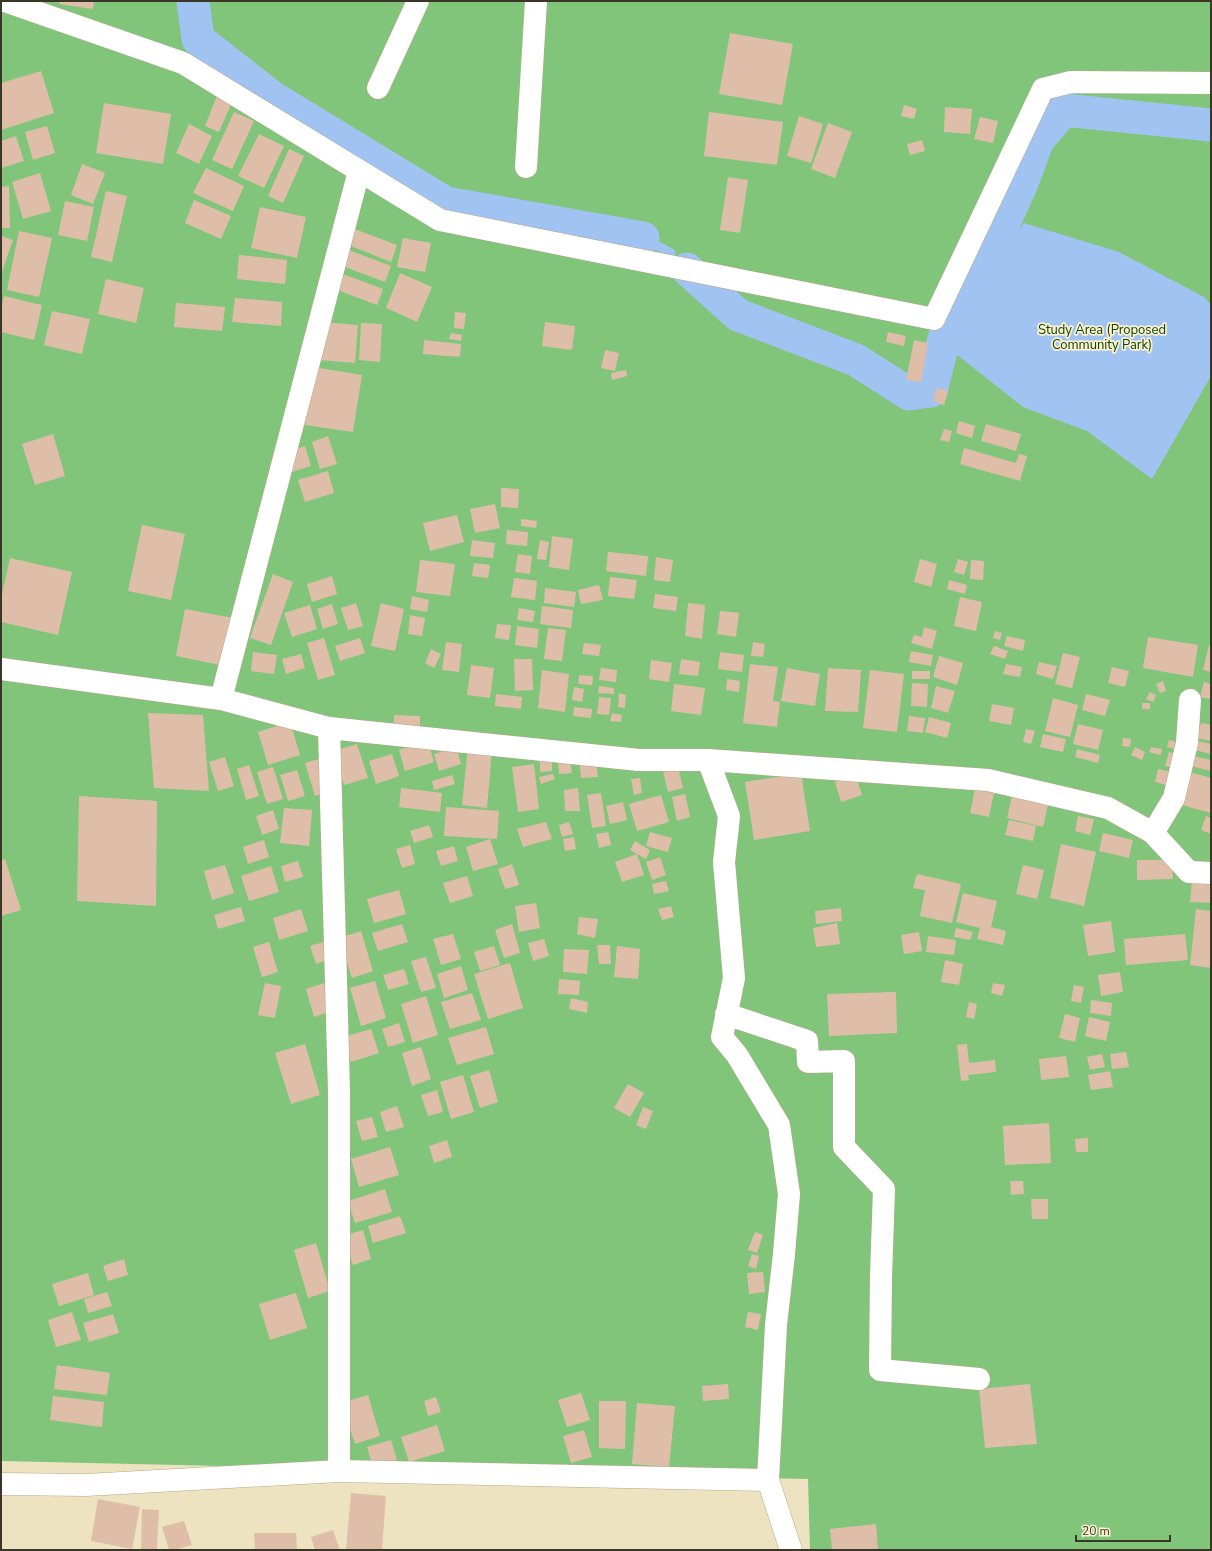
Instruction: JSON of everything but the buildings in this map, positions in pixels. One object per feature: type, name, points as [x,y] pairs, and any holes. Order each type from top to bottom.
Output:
[{"type":"street","points":[[5,1],[183,63],[440,220],[934,319],[1043,89],[1072,82],[1211,83]]},
{"type":"street","points":[[378,88],[418,1]]},
{"type":"street","points":[[526,167],[536,1]]},
{"type":"street","points":[[221,699],[359,171]]},
{"type":"street","points":[[1,669],[221,699],[329,728],[639,760],[708,760],[988,780],[1108,808],[1153,833],[1190,872],[1211,873]]},
{"type":"street","points":[[1153,833],[1174,798],[1187,743],[1190,700]]},
{"type":"street","points":[[329,728],[339,1091],[339,1471]]},
{"type":"street","points":[[708,760],[729,816],[724,862],[734,978],[722,1037],[737,1055],[779,1125],[789,1194],[776,1325],[768,1480],[791,1550]]},
{"type":"street","points":[[726,1014],[807,1041],[808,1062],[844,1061],[844,1147],[884,1189],[880,1370],[979,1379]]},
{"type":"street","points":[[1,1484],[86,1485],[339,1471],[768,1480]]},
{"type":"green space","name":"Study Area (Proposed Community Park)","points":[[1,1],[1211,1],[1211,1550],[810,1550],[808,1479],[1,1461]]},
{"type":"water","points":[[1024,223],[1119,252],[1204,297],[1211,305],[1211,376],[1152,479],[1087,431],[1023,407],[956,354],[969,298]]},
{"type":"waterway","points":[[193,1],[198,39],[272,97],[446,203],[643,238]]},
{"type":"waterway","points":[[687,269],[738,315],[856,360],[909,394],[931,391],[946,331],[984,268],[1022,183],[1038,140],[1064,110],[1211,125]]},
{"type":"waterway","points":[[643,238],[671,253]]}]
